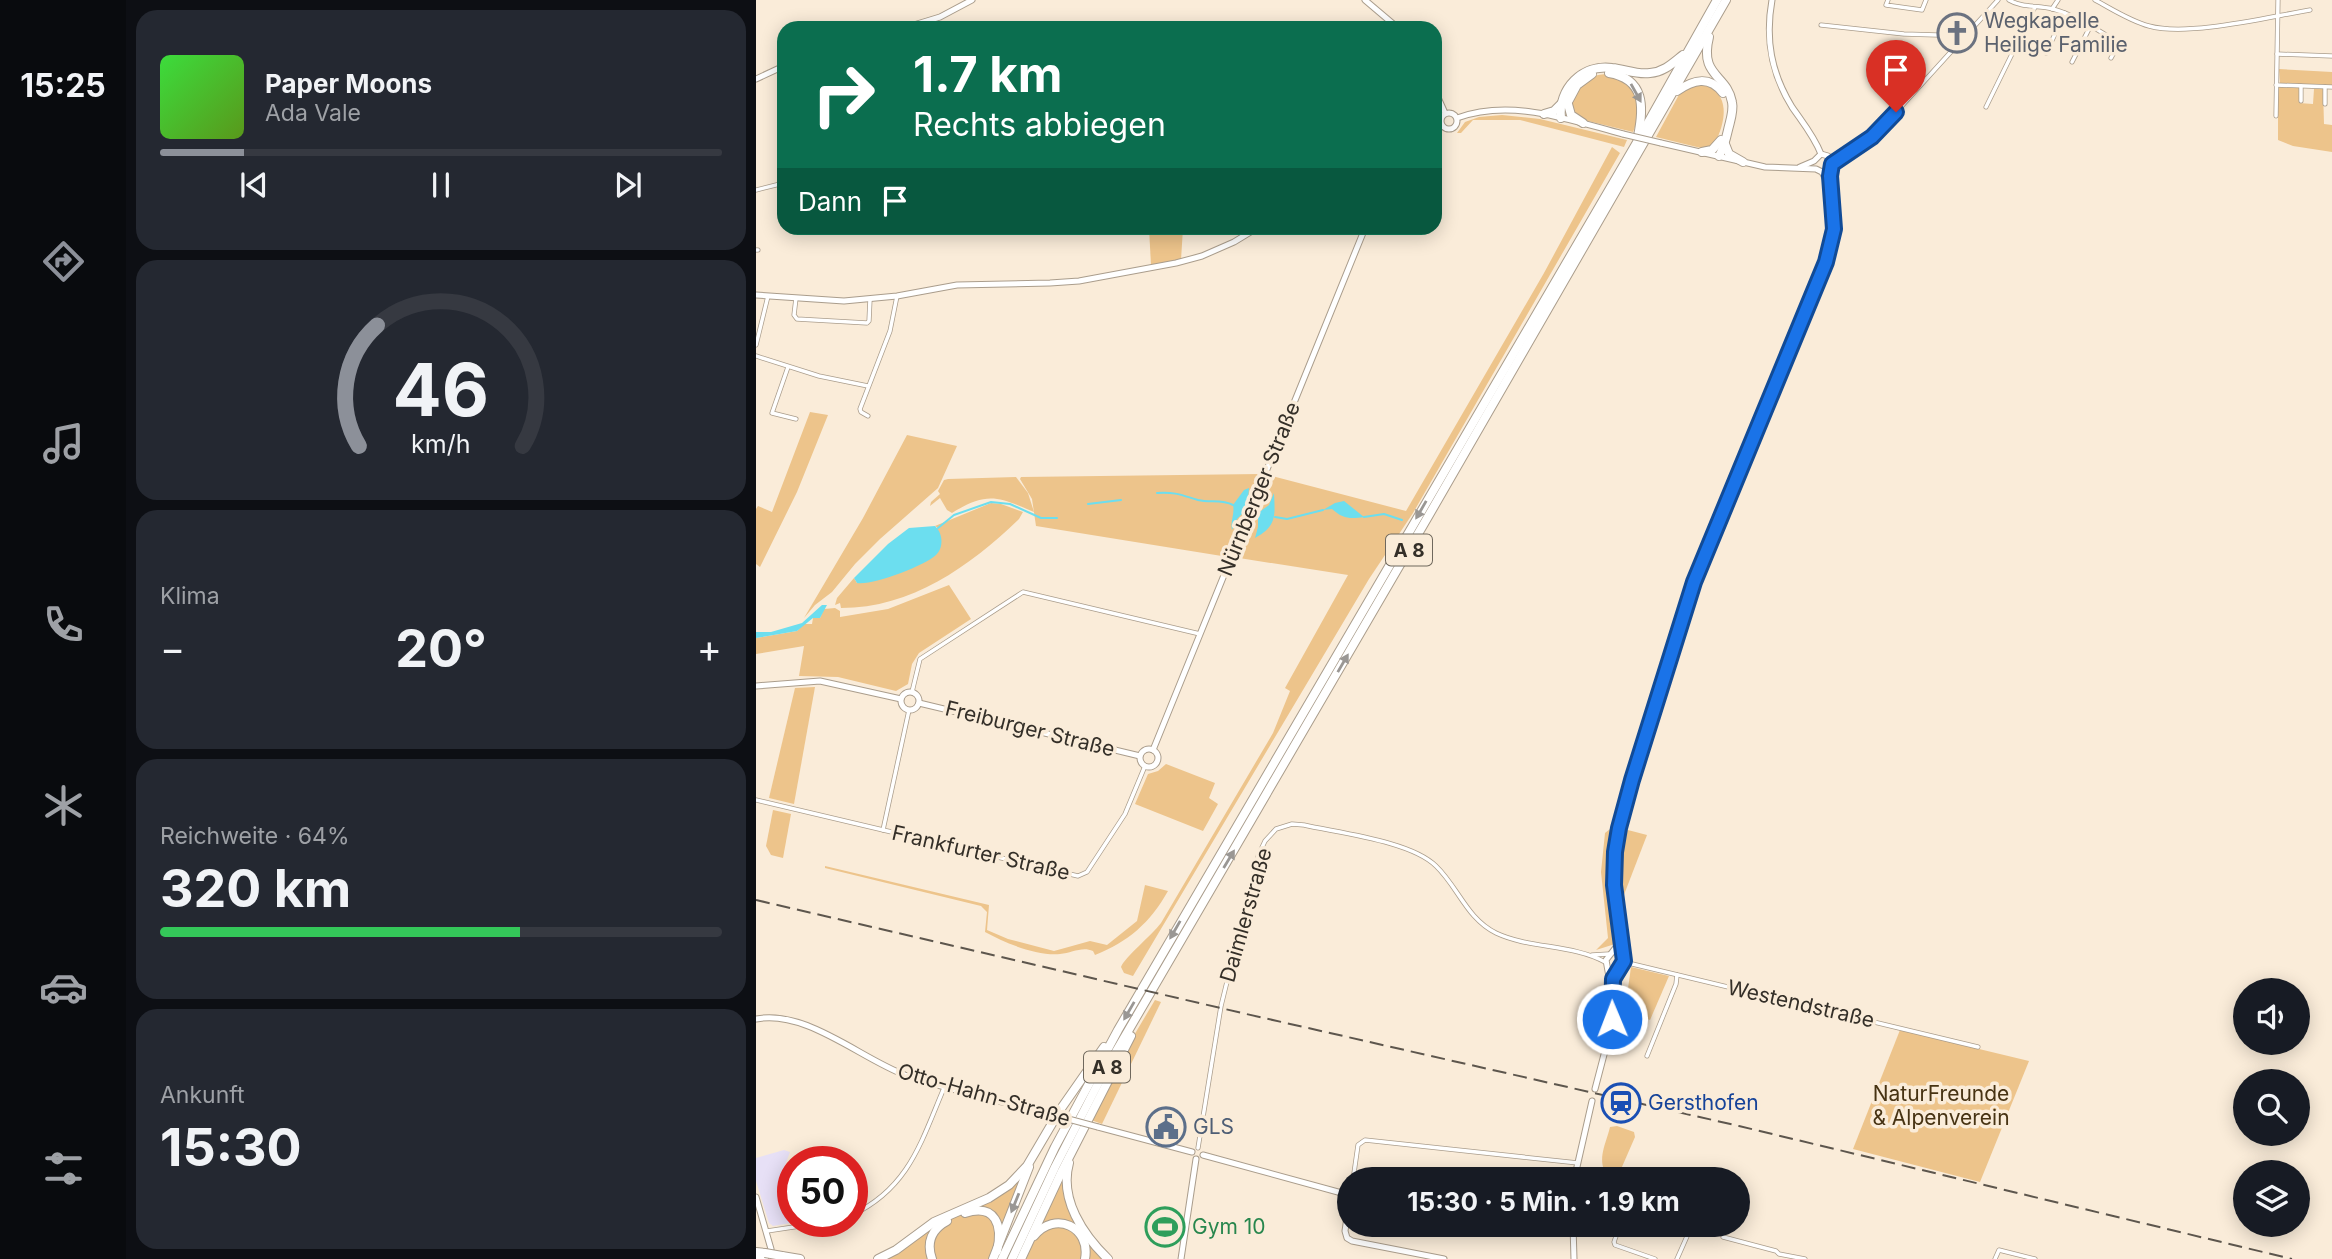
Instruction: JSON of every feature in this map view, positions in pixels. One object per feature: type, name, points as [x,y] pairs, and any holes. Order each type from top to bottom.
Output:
[{"type":"highway","name":"A 8","points":[[1002,1259],[1055,1147],[1118,1030],[1636,144],[1717,0]]},
{"type":"highway","name":"A 8","points":[[1012,1259],[1074,1129],[1143,1006],[1726,0]]},
{"type":"highway","points":[[1713,22],[1706,50],[1708,63],[1713,74],[1726,88],[1732,103],[1719,156]]},
{"type":"highway","points":[[1561,118],[1568,87],[1586,71],[1605,67],[1634,73],[1657,72],[1688,51]]},
{"type":"highway","points":[[1544,114],[1559,107],[1577,85],[1593,74],[1610,73],[1625,78],[1634,87],[1642,102],[1636,144]]},
{"type":"highway","points":[[1674,92],[1699,80],[1709,82],[1720,89],[1727,103],[1723,142],[1729,154],[1743,162]]},
{"type":"highway","points":[[1565,102],[1571,115],[1583,123]]},
{"type":"highway","points":[[1702,152],[1712,150],[1723,142]]},
{"type":"highway","points":[[1021,1259],[1143,1006]]},
{"type":"highway","points":[[878,1259],[896,1251],[934,1222],[1001,1192],[1017,1178],[1060,1110],[1118,1030]]},
{"type":"highway","points":[[1072,1150],[1066,1181],[1071,1205],[1086,1233],[1108,1259]]},
{"type":"highway","points":[[995,1255],[1034,1155]]},
{"type":"highway","points":[[932,1259],[930,1241],[939,1225],[976,1210],[988,1213],[996,1221],[1000,1233],[995,1255]]},
{"type":"highway","points":[[1027,1247],[1044,1226],[1063,1223],[1072,1226],[1081,1235],[1086,1248],[1085,1259]]},
{"type":"highway","points":[[762,1254],[800,1259]]},
{"type":"street","points":[[927,21],[972,0]]},
{"type":"street","points":[[1365,0],[1390,21]]},
{"type":"street","points":[[1611,988],[1618,969],[1624,962],[1614,885],[1615,852],[1632,780],[1694,582],[1826,262],[1834,229],[1830,163],[1821,154],[1810,130],[1781,88],[1772,62],[1769,27],[1772,0]]},
{"type":"street","points":[[1888,0],[1886,5],[1892,7],[1922,10],[1926,0]]},
{"type":"street","points":[[1457,118],[1507,108],[1544,114],[1743,162],[1777,168],[1819,170],[1872,137],[1998,0]]},
{"type":"street","points":[[2009,0],[2052,9],[2091,25],[2119,43],[2111,58]]},
{"type":"street","points":[[2052,9],[2058,0]]},
{"type":"street","points":[[2095,0],[2147,26],[2165,30],[2196,29],[2310,10]]},
{"type":"street","points":[[2276,116],[2278,0]]},
{"type":"street","points":[[1986,107],[2035,7]]},
{"type":"street","points":[[2046,53],[2065,13]]},
{"type":"street","points":[[1821,24],[1904,34],[1937,35],[1975,25]]},
{"type":"street","points":[[2072,62],[2091,25]]},
{"type":"street","points":[[1948,33],[1956,45]]},
{"type":"street","points":[[1937,35],[1956,45]]},
{"type":"street","points":[[2277,54],[2332,56]]},
{"type":"street","points":[[756,79],[777,69]]},
{"type":"street","points":[[2277,85],[2332,87]]},
{"type":"street","points":[[2301,86],[2301,102]]},
{"type":"street","points":[[2325,87],[2325,104]]},
{"type":"street","points":[[1442,106],[1445,113],[1442,120]]},
{"type":"street","points":[[1445,113],[1452,113],[1457,118]]},
{"type":"street","points":[[1442,127],[1453,128],[1457,118]]},
{"type":"street","points":[[1798,168],[1814,161],[1821,154]]},
{"type":"street","points":[[1814,161],[1832,192]]},
{"type":"street","points":[[756,190],[777,185]]},
{"type":"street","points":[[756,295],[844,301],[897,296],[957,285],[1074,281],[1202,256],[1246,235]]},
{"type":"street","name":"Nürnberger Straße","points":[[1153,750],[1362,235]]},
{"type":"street","points":[[756,345],[768,296]]},
{"type":"street","points":[[868,416],[860,409],[890,331],[897,296]]},
{"type":"street","points":[[796,298],[794,315],[797,319],[867,323],[870,299]]},
{"type":"street","points":[[756,356],[834,380],[868,386]]},
{"type":"street","points":[[788,367],[772,413],[796,419]]},
{"type":"street","points":[[912,692],[920,659],[1023,592],[1200,634]]},
{"type":"street","points":[[756,686],[820,681],[901,699]]},
{"type":"street","points":[[901,699],[906,693],[912,692],[918,697],[919,703],[909,710]]},
{"type":"street","points":[[901,699],[903,706],[909,710]]},
{"type":"street","name":"Freiburger Straße","points":[[919,703],[1140,756]]},
{"type":"street","points":[[883,830],[909,710]]},
{"type":"street","points":[[1144,750],[1153,750],[1158,761],[1154,765],[1145,766],[1141,763],[1140,756],[1144,750]]},
{"type":"street","name":"Frankfurter Straße","points":[[756,800],[1079,876],[1087,872],[1125,814],[1145,766]]},
{"type":"street","name":"Daimlerstraße","points":[[1195,1150],[1217,1026],[1252,876],[1262,847],[1279,827],[1304,825],[1416,852],[1434,864],[1470,913],[1488,929],[1510,939],[1590,956],[1608,965]]},
{"type":"street","points":[[1595,1089],[1612,1024],[1608,965],[1618,943],[1620,924]]},
{"type":"street","points":[[1612,953],[1622,954]]},
{"type":"street","name":"Daimlerstraße","points":[[1590,956],[1612,953]]},
{"type":"street","name":"Westendstraße","points":[[1624,962],[1978,1047]]},
{"type":"street","points":[[1608,965],[1618,969]]},
{"type":"street","points":[[1647,1056],[1676,984],[1677,975]]},
{"type":"street","name":"Otto-Hahn-Straße","points":[[756,1019],[776,1017],[797,1022],[891,1069],[945,1086],[1195,1150]]},
{"type":"street","points":[[868,1205],[883,1197],[902,1176],[945,1086]]},
{"type":"street","points":[[1577,1167],[1592,1101]]},
{"type":"street","points":[[1355,1167],[1360,1142],[1371,1140],[1578,1163]]},
{"type":"street","points":[[1196,1159],[1192,1156],[1195,1150],[1203,1155],[1337,1192]]},
{"type":"street","points":[[1196,1159],[1203,1155]]},
{"type":"street","points":[[1181,1259],[1196,1159]]},
{"type":"street","points":[[756,1197],[767,1231],[762,1254]]},
{"type":"street","points":[[767,1231],[777,1230]]},
{"type":"street","points":[[1347,1237],[1352,1241],[1444,1259]]},
{"type":"street","points":[[1573,1237],[1574,1259]]},
{"type":"street","points":[[1616,1237],[1616,1247],[1655,1259]]},
{"type":"street","points":[[1677,1259],[1687,1237]]},
{"type":"street","points":[[1723,1237],[1805,1259]]},
{"type":"street","points":[[1995,1259],[1999,1250],[2035,1259]]},
{"type":"street","points":[[1775,1259],[1779,1254]]},
{"type":"shaded area","points":[[777,1152],[777,1225],[769,1223],[756,1181],[756,1158]]},
{"type":"green space","points":[[2279,69],[2332,72],[2332,86],[2280,83]]},
{"type":"green space","points":[[1903,71],[1921,78],[1897,107],[1890,104]]},
{"type":"green space","points":[[1608,74],[1625,84],[1636,97],[1638,113],[1633,132],[1584,120],[1570,110],[1582,84],[1593,77]]},
{"type":"green space","points":[[1701,84],[1718,94],[1724,109],[1714,145],[1705,149],[1656,137],[1681,91]]},
{"type":"green space","points":[[2278,87],[2299,88],[2299,103],[2313,104],[2314,89],[2323,89],[2324,124],[2332,125],[2332,152],[2293,146],[2278,140]]},
{"type":"green space","points":[[1502,115],[1540,119],[1627,140],[1624,147],[1520,120],[1473,120],[1461,133],[1457,133],[1465,122],[1479,117]]},
{"type":"green space","points":[[1612,147],[1620,153],[1413,513],[1369,579],[1133,976],[1124,973],[1121,967],[1123,963],[1161,923],[1273,733],[1290,691],[1285,688],[1348,575],[1239,558],[1272,476],[1406,511],[1544,273]]},
{"type":"green space","points":[[1149,235],[1183,235],[1181,260],[1151,265]]},
{"type":"green space","points":[[810,412],[828,415],[797,492],[760,567],[756,564],[756,509],[758,506],[772,512]]},
{"type":"green space","points":[[907,435],[957,446],[938,488],[880,539],[832,592],[804,618],[863,518]]},
{"type":"green space","points":[[1260,474],[1228,557],[1036,526],[1032,499],[1020,479],[1021,477]]},
{"type":"green space","points":[[1016,477],[1028,493],[1034,512],[993,499],[975,501],[952,513],[940,498],[930,506],[940,494],[938,491],[944,480]]},
{"type":"green space","points":[[991,503],[1023,512],[1000,536],[960,568],[916,592],[892,601],[841,608],[840,603],[835,605],[837,598],[854,578],[857,583],[938,528],[935,526]]},
{"type":"green space","points":[[949,585],[971,619],[919,653],[912,664],[908,684],[896,691],[838,677],[799,676],[804,646],[756,654],[756,638],[797,631],[804,624],[812,624],[813,618],[820,618],[824,609],[835,608],[840,611],[840,617],[888,609]]},
{"type":"green space","points":[[815,687],[794,804],[769,798],[795,688]]},
{"type":"green space","points":[[1166,764],[1215,783],[1209,798],[1218,804],[1203,831],[1135,804],[1148,774],[1158,771]]},
{"type":"green space","points":[[773,810],[791,814],[783,858],[771,855],[766,846]]},
{"type":"green space","points":[[1610,829],[1615,832],[1612,872],[1617,937],[1615,944],[1596,950],[1608,938],[1601,872],[1605,833]]},
{"type":"green space","points":[[1624,829],[1647,835],[1622,900],[1619,862]]},
{"type":"green space","points":[[825,866],[989,905],[987,930],[1008,939],[1054,951],[1090,941],[1107,945],[1137,921],[1145,885],[1168,891],[1146,922],[1118,944],[1095,955],[1093,951],[1085,949],[1051,954],[1021,948],[985,932],[987,912],[981,906]]},
{"type":"green space","points":[[1631,967],[1669,976],[1650,1020],[1625,1010]]},
{"type":"green space","points":[[1155,1000],[1161,1002],[1102,1124],[1091,1120],[1133,1037]]},
{"type":"green space","name":"NaturFreunde & Alpenverein","points":[[1900,1030],[2029,1061],[1980,1182],[1853,1149]]},
{"type":"green space","points":[[1617,1126],[1634,1132],[1635,1137],[1622,1167],[1603,1167],[1603,1151],[1610,1127]]},
{"type":"green space","points":[[1065,1172],[1067,1196],[1106,1259],[1087,1259],[1074,1225],[1039,1227]]},
{"type":"green space","points":[[1023,1174],[989,1259],[885,1259],[934,1224],[973,1206]]},
{"type":"green space","points":[[1060,1223],[1081,1238],[1082,1259],[1024,1259],[1036,1234]]},
{"type":"water","points":[[1249,488],[1247,509],[1237,519],[1232,530],[1233,505],[1244,490]]},
{"type":"water","points":[[1274,493],[1275,508],[1271,525],[1255,538],[1258,513],[1269,505]]},
{"type":"water","points":[[1344,501],[1364,517],[1347,517],[1332,509],[1323,510]]},
{"type":"water","points":[[935,526],[942,540],[936,555],[898,574],[857,583],[854,578],[888,544],[909,528]]},
{"type":"water","points":[[822,605],[827,605],[820,618],[813,618],[797,631],[756,638],[756,632],[771,632],[802,623]]},
{"type":"waterway","points":[[1157,493],[1174,493],[1233,505]]},
{"type":"waterway","points":[[1088,504],[1121,500]]},
{"type":"waterway","points":[[938,528],[954,515],[991,502],[1010,504],[1041,518],[1057,518]]},
{"type":"waterway","points":[[1275,517],[1287,519],[1323,510]]},
{"type":"waterway","points":[[1364,517],[1384,514],[1402,520]]},
{"type":"railway","points":[[756,900],[1739,1126],[2292,1259]]},
{"type":"place","name":"Wegkapelle Heilige Familie","points":[[1957,33]]},
{"type":"place","name":"Gersthofen","points":[[1621,1103]]},
{"type":"place","name":"GLS","points":[[1166,1127]]},
{"type":"place","name":"Gym 10","points":[[1165,1227]]},
{"type":"route","points":[[1612,1019],[1611,988],[1614,975],[1624,961],[1614,885],[1616,840],[1670,657],[1694,582],[1832,244],[1832,164],[1872,137],[1896,112]]}]
